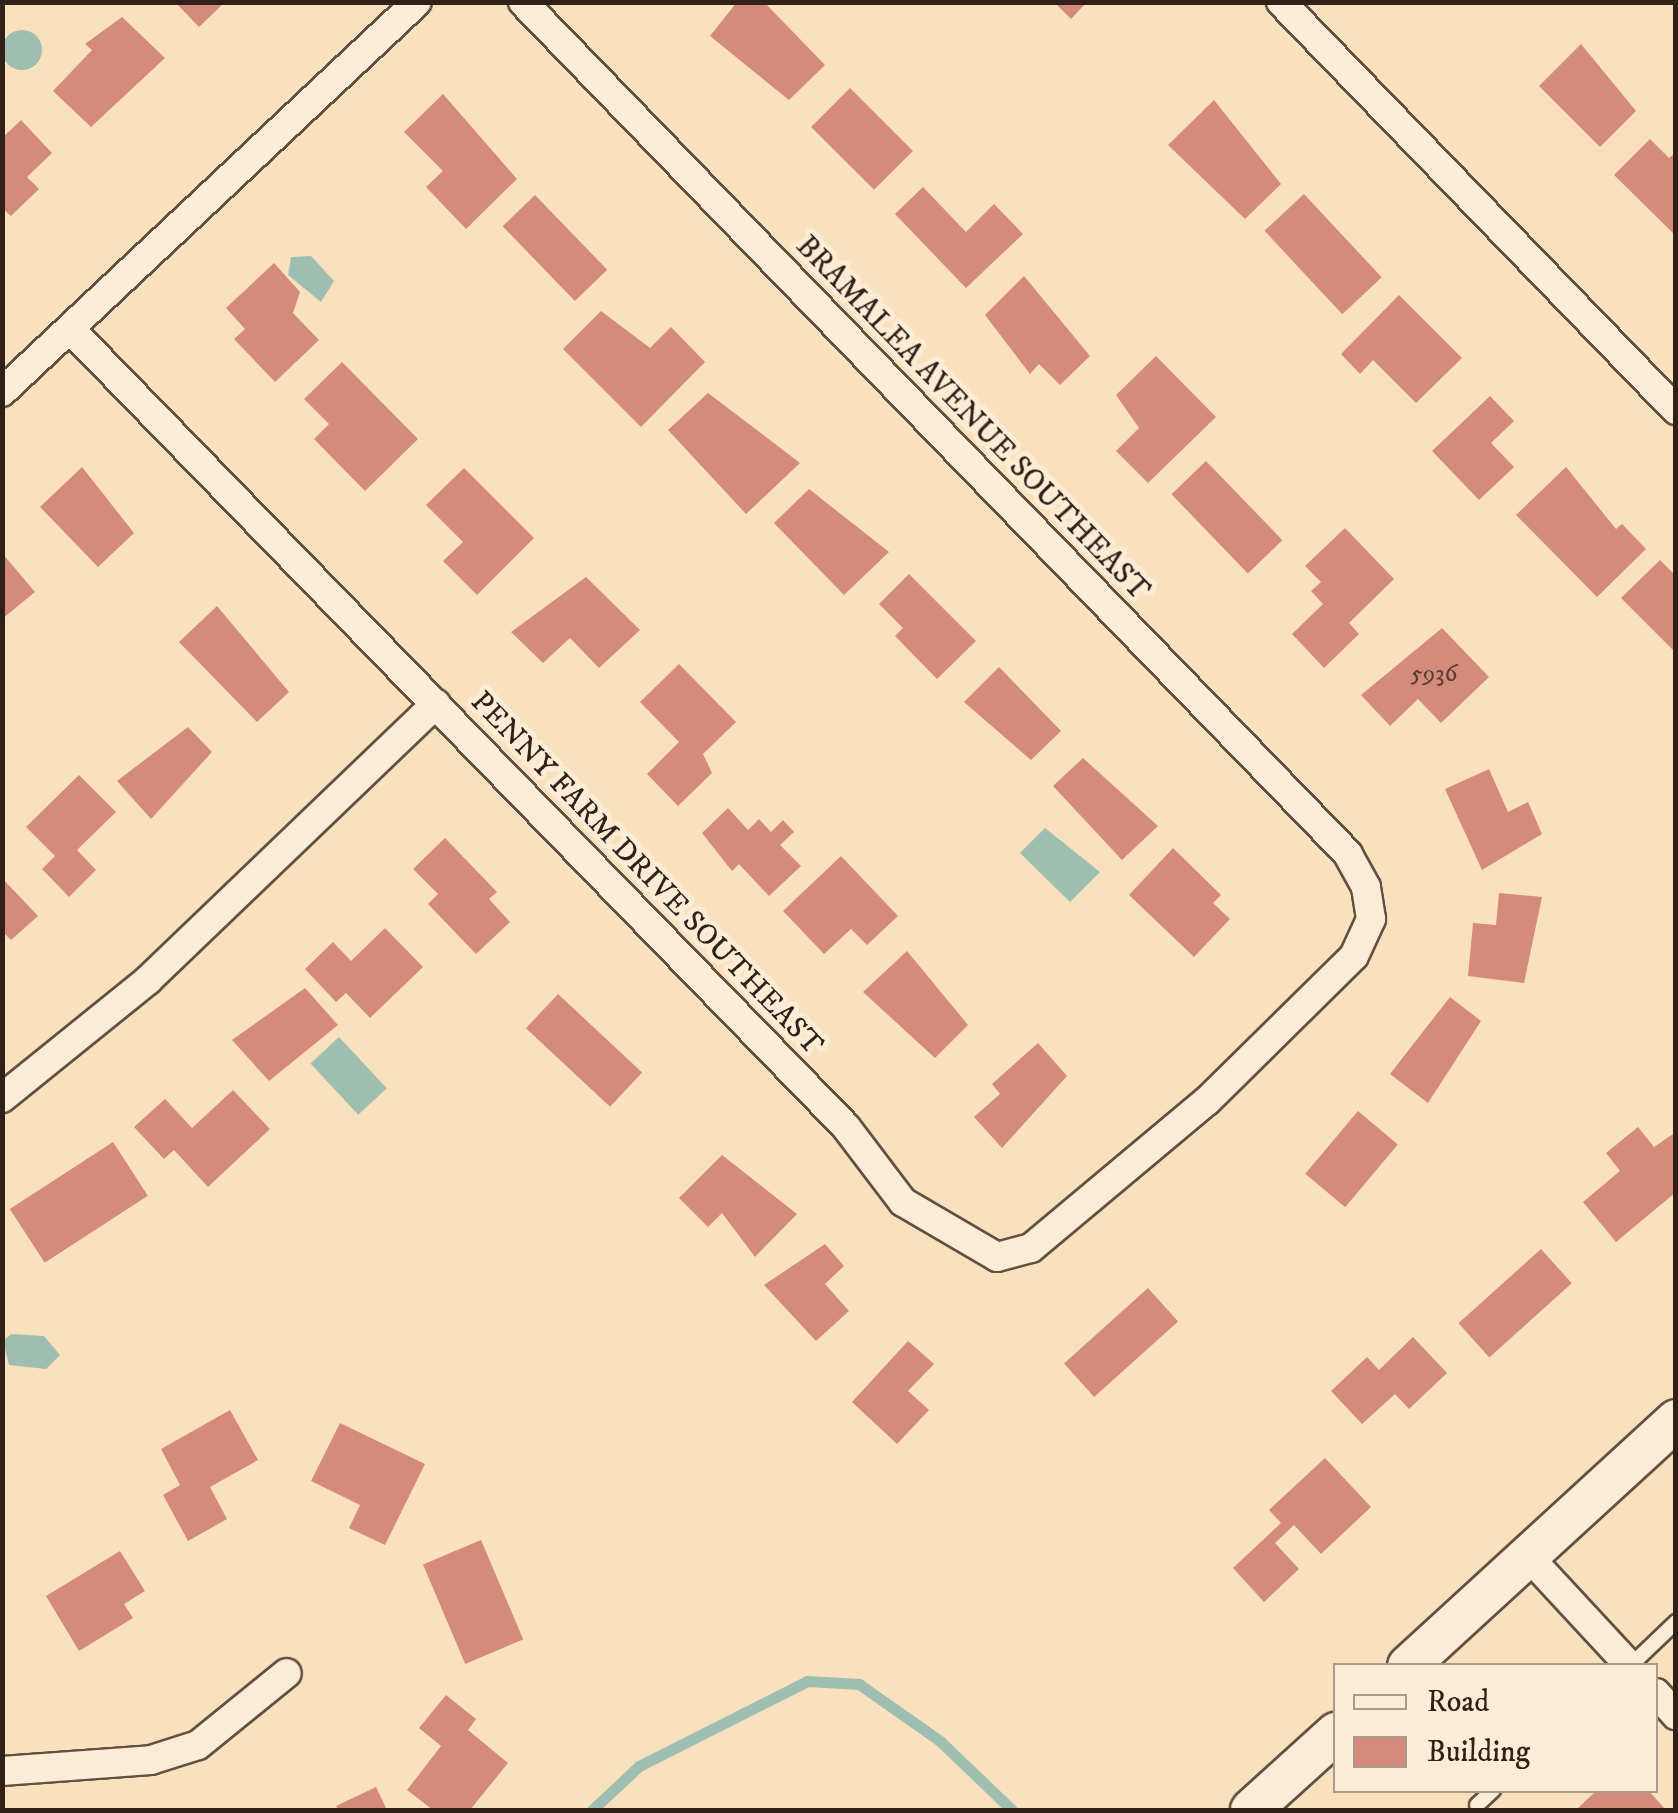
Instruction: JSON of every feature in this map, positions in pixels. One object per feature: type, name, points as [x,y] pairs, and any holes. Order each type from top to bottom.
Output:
[{"type":"main road","points":[[1411,1663],[1676,1420]]},
{"type":"main road","points":[[1251,1810],[1333,1735]]},
{"type":"street","points":[[2,392],[74,332],[416,2]]},
{"type":"street","name":"BRAMALEA AVENUE SOUTHEAST","points":[[523,2],[1348,854],[1366,887]]},
{"type":"street","points":[[1283,3],[1676,410]]},
{"type":"street","name":"PENNY FARM DRIVE SOUTHEAST","points":[[74,332],[846,1127],[903,1202],[949,1234],[997,1257],[1032,1248],[1207,1101],[1354,956],[1371,919],[1366,887]]},
{"type":"street","points":[[2,1098],[148,980],[436,704]]},
{"type":"street","points":[[1528,1556],[1627,1663]]},
{"type":"street","points":[[2,1771],[151,1760],[198,1744],[286,1673]]},
{"type":"street","points":[[1658,1695],[1676,1715]]},
{"type":"lane","points":[[1633,1663],[1676,1622]]},
{"type":"lane","points":[[1477,1805],[1490,1793]]},
{"type":"shaded area","points":[[22,30],[36,36],[42,50],[36,64],[22,70],[8,64],[2,50],[8,36]]},
{"type":"shaded area","points":[[311,256],[334,281],[321,302],[288,275],[291,257]]},
{"type":"shaded area","points":[[1045,828],[1100,872],[1070,902],[1020,853]]},
{"type":"shaded area","points":[[339,1037],[387,1088],[358,1115],[310,1064]]},
{"type":"shaded area","points":[[11,1334],[44,1336],[60,1355],[46,1369],[9,1365],[3,1341]]},
{"type":"building","points":[[175,2],[225,2],[199,27]]},
{"type":"building","points":[[737,2],[764,2],[825,65],[789,100],[710,36]]},
{"type":"building","points":[[1054,2],[1087,2],[1071,19]]},
{"type":"building","points":[[122,17],[165,58],[91,127],[53,91],[92,50],[85,44]]},
{"type":"building","points":[[1581,44],[1636,111],[1600,147],[1539,86]]},
{"type":"building","points":[[850,88],[913,151],[874,190],[811,127]]},
{"type":"building","points":[[443,94],[517,179],[466,229],[426,187],[443,171],[404,132]]},
{"type":"building","points":[[1214,100],[1281,184],[1245,219],[1168,145]]},
{"type":"building","points":[[21,120],[52,153],[27,177],[39,189],[11,216],[2,208],[2,138]]},
{"type":"building","points":[[1650,139],[1669,158],[1676,152],[1676,236],[1614,175]]},
{"type":"building","points":[[923,187],[966,232],[994,204],[1023,234],[966,288],[895,214]]},
{"type":"building","points":[[1304,194],[1382,277],[1342,314],[1265,231]]},
{"type":"building","points":[[535,195],[607,270],[575,301],[503,226]]},
{"type":"building","points":[[274,263],[300,292],[293,313],[319,340],[275,382],[234,339],[245,329],[226,308]]},
{"type":"building","points":[[1024,276],[1090,356],[1060,385],[1039,364],[1030,374],[985,315]]},
{"type":"building","points":[[1399,295],[1462,358],[1416,403],[1373,360],[1360,374],[1341,354]]},
{"type":"building","points":[[601,311],[650,348],[671,327],[705,362],[641,427],[563,349]]},
{"type":"building","points":[[1156,356],[1216,417],[1148,483],[1116,451],[1139,428],[1116,395]]},
{"type":"building","points":[[342,362],[418,439],[365,491],[314,439],[329,424],[304,399]]},
{"type":"building","points":[[708,393],[800,463],[746,514],[668,430]]},
{"type":"building","points":[[1490,396],[1514,421],[1491,443],[1514,467],[1479,500],[1432,451]]},
{"type":"building","points":[[1206,461],[1282,540],[1248,573],[1171,494]]},
{"type":"building","points":[[82,467],[134,533],[98,567],[40,507]]},
{"type":"building","points":[[1566,467],[1616,529],[1622,524],[1646,549],[1597,597],[1516,515]]},
{"type":"building","points":[[464,468],[534,538],[477,595],[443,561],[463,542],[426,505]]},
{"type":"building","points":[[809,489],[889,552],[844,595],[774,523]]},
{"type":"building","points":[[1345,528],[1394,579],[1349,623],[1359,634],[1324,668],[1292,634],[1323,604],[1311,591],[1321,582],[1305,566]]},
{"type":"building","points":[[2,553],[35,592],[2,619]]},
{"type":"building","points":[[1660,560],[1676,576],[1676,653],[1621,598]]},
{"type":"building","points":[[909,574],[976,641],[937,679],[895,636],[903,628],[879,604]]},
{"type":"building","points":[[586,577],[640,630],[599,668],[570,638],[543,663],[511,632]]},
{"type":"building","points":[[217,606],[289,692],[257,722],[179,642]]},
{"type":"building","points":[[1442,628],[1489,677],[1441,723],[1418,699],[1390,726],[1361,695]]},
{"type":"building","points":[[679,664],[736,722],[703,754],[712,773],[678,806],[647,774],[679,742],[640,702]]},
{"type":"building","points":[[999,667],[1061,731],[1031,760],[964,702]]},
{"type":"building","points":[[188,727],[212,752],[151,819],[117,781]]},
{"type":"building","points":[[1083,758],[1158,826],[1122,860],[1053,786]]},
{"type":"building","points":[[1489,769],[1508,812],[1528,802],[1542,834],[1482,870],[1445,789]]},
{"type":"building","points":[[79,775],[116,812],[77,850],[96,870],[69,897],[42,869],[55,856],[26,827]]},
{"type":"building","points":[[728,808],[748,830],[759,819],[771,832],[783,820],[794,832],[780,845],[801,866],[769,896],[739,864],[732,871],[702,833]]},
{"type":"building","points":[[445,838],[497,892],[489,899],[510,922],[476,954],[428,904],[438,894],[413,869]]},
{"type":"building","points":[[1173,848],[1221,895],[1213,903],[1230,919],[1194,957],[1129,895]]},
{"type":"building","points":[[841,856],[898,916],[867,945],[851,929],[824,954],[783,911]]},
{"type":"building","points":[[2,878],[38,916],[11,940],[2,931]]},
{"type":"building","points":[[1499,893],[1542,897],[1524,983],[1468,976],[1473,923],[1496,925]]},
{"type":"building","points":[[385,928],[423,967],[370,1018],[346,993],[336,1002],[305,969],[333,942],[351,961]]},
{"type":"building","points":[[907,951],[968,1025],[935,1058],[863,992]]},
{"type":"building","points":[[305,988],[338,1025],[269,1081],[232,1040]]},
{"type":"building","points":[[558,994],[642,1072],[610,1107],[526,1028]]},
{"type":"building","points":[[1450,997],[1481,1021],[1428,1103],[1390,1074]]},
{"type":"building","points":[[1038,1043],[1067,1076],[1002,1148],[974,1117],[1000,1094],[992,1084]]},
{"type":"building","points":[[233,1090],[270,1129],[208,1187],[174,1150],[164,1159],[134,1127],[165,1099],[192,1128]]},
{"type":"building","points":[[1358,1111],[1398,1144],[1345,1207],[1305,1174]]},
{"type":"building","points":[[1638,1127],[1654,1147],[1676,1132],[1676,1192],[1616,1242],[1583,1202],[1620,1171],[1606,1153]]},
{"type":"building","points":[[113,1142],[148,1196],[45,1263],[10,1209]]},
{"type":"building","points":[[722,1155],[797,1214],[755,1257],[722,1213],[708,1227],[679,1198]]},
{"type":"building","points":[[825,1244],[844,1266],[825,1284],[849,1311],[816,1341],[764,1285]]},
{"type":"building","points":[[1541,1249],[1572,1283],[1489,1357],[1459,1323]]},
{"type":"building","points":[[1148,1288],[1178,1321],[1094,1397],[1064,1364]]},
{"type":"building","points":[[1413,1337],[1447,1373],[1409,1409],[1395,1394],[1362,1424],[1331,1391],[1367,1357],[1379,1370]]},
{"type":"building","points":[[908,1341],[934,1364],[908,1391],[929,1410],[897,1444],[852,1402]]},
{"type":"building","points":[[230,1410],[258,1460],[210,1487],[227,1519],[188,1541],[163,1495],[180,1485],[161,1449]]},
{"type":"building","points":[[340,1423],[425,1464],[385,1545],[349,1528],[360,1505],[311,1481]]},
{"type":"building","points":[[1325,1458],[1371,1507],[1321,1554],[1294,1525],[1275,1543],[1299,1569],[1264,1602],[1233,1568],[1281,1523],[1269,1510]]},
{"type":"building","points":[[481,1540],[523,1639],[465,1664],[423,1565]]},
{"type":"building","points":[[120,1551],[145,1591],[124,1604],[133,1618],[79,1651],[46,1596]]},
{"type":"building","points":[[446,1695],[476,1719],[468,1730],[508,1763],[470,1810],[433,1810],[407,1790],[441,1746],[419,1728]]},
{"type":"building","points":[[376,1787],[387,1810],[338,1810],[336,1806]]},
{"type":"building","points":[[1594,1793],[1651,1793],[1666,1810],[1576,1810]]},
{"type":"waterway","points":[[592,1810],[639,1766],[807,1681],[859,1684],[940,1741],[1012,1810]]}]
